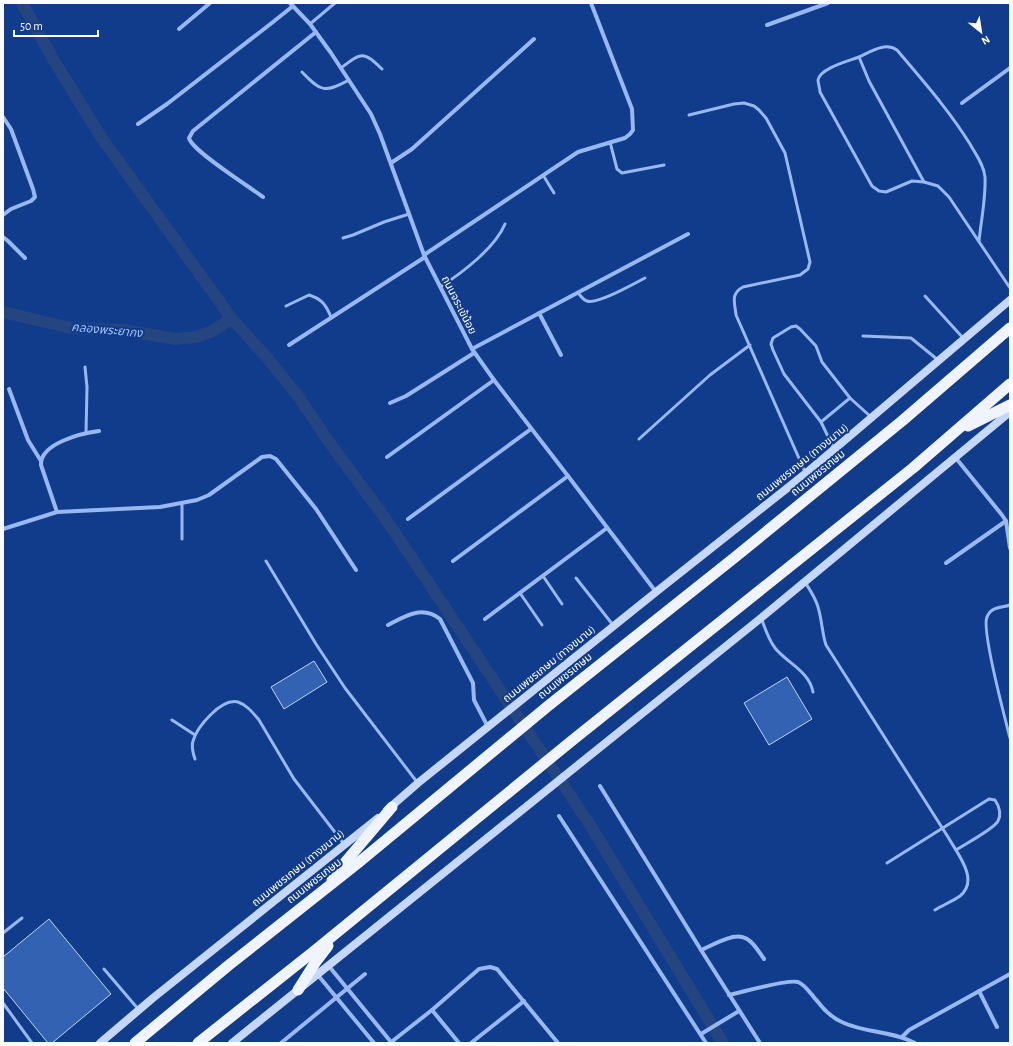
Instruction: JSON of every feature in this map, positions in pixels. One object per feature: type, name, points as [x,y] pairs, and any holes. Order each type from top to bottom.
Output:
[{"type":"highway","name":"ถนนเพชรเกษม","points":[[135,1043],[548,706],[740,553],[902,421],[1010,328]]},
{"type":"highway","points":[[198,1043],[912,468],[1010,384]]},
{"type":"highway","points":[[953,433],[1010,405]]},
{"type":"highway","points":[[326,888],[342,866],[392,807]]},
{"type":"highway","points":[[298,990],[315,963],[340,930]]},
{"type":"main road","name":"ถนนเพชรเกษม (ทางขนาน)","points":[[100,1043],[392,807],[418,783],[805,474],[1010,300]]},
{"type":"main road","points":[[232,1043],[761,618],[1010,412]]},
{"type":"street","points":[[179,29],[210,3]]},
{"type":"street","points":[[289,345],[578,152],[625,138],[630,134],[633,130],[632,109],[590,3]]},
{"type":"street","points":[[767,25],[828,3]]},
{"type":"street","points":[[138,124],[167,104],[273,22],[292,4]]},
{"type":"street","name":"ถนนจระเข้น้อย","points":[[292,4],[316,32],[350,80],[371,114],[380,134],[424,256],[473,351],[656,592]]},
{"type":"street","points":[[263,197],[207,158],[191,143],[189,138],[193,131],[316,32]]},
{"type":"street","points":[[390,163],[412,149],[534,39]]},
{"type":"street","points":[[962,103],[1010,68]]},
{"type":"street","points":[[3,117],[11,129],[35,196],[31,201],[11,209],[3,215]]},
{"type":"street","points":[[390,403],[406,396],[473,351],[539,313],[688,234]]},
{"type":"street","points":[[3,237],[26,258]]},
{"type":"street","points":[[539,313],[561,355]]},
{"type":"street","points":[[387,457],[494,380]]},
{"type":"street","points":[[9,390],[28,440],[41,461],[57,512]]},
{"type":"street","points":[[408,519],[531,429]]},
{"type":"street","points":[[41,461],[48,451],[61,441],[86,433],[99,431]]},
{"type":"street","points":[[3,529],[57,512],[160,507],[197,500],[209,495],[262,457],[270,456],[276,459],[316,509],[356,570]]},
{"type":"street","points":[[956,457],[997,507],[1006,521],[1010,548]]},
{"type":"street","points":[[453,561],[568,476]]},
{"type":"street","points":[[946,563],[1006,521]]},
{"type":"street","points":[[485,619],[608,528]]},
{"type":"street","points":[[388,625],[415,612],[425,612],[435,615],[440,619],[472,683],[474,700],[490,726]]},
{"type":"street","points":[[600,786],[729,996],[760,1043]]},
{"type":"street","points":[[559,816],[599,880],[706,1043]]},
{"type":"street","points":[[701,950],[732,938],[742,937],[754,945],[764,959]]},
{"type":"street","points":[[328,965],[390,1043],[432,1010],[479,969],[490,967],[497,969],[558,1043]]},
{"type":"street","points":[[317,974],[374,1043]]},
{"type":"street","points":[[281,1043],[365,974]]},
{"type":"street","points":[[902,1037],[909,1030],[1010,974]]},
{"type":"street","points":[[729,996],[788,982],[800,983],[819,1004],[843,1023],[902,1037],[915,1043]]},
{"type":"street","points":[[979,991],[997,1027]]},
{"type":"street","points":[[472,1043],[524,1001]]},
{"type":"street","points":[[432,1010],[459,1043]]},
{"type":"street","points":[[701,1034],[739,1011]]},
{"type":"lane","points":[[310,24],[335,3]]},
{"type":"lane","points":[[978,241],[985,188],[985,176],[981,164],[957,123],[940,100],[898,50],[887,46],[833,67],[822,74],[818,79],[820,92],[872,186],[879,191],[886,192],[912,181],[924,182],[938,186],[949,197],[978,241],[1010,288]]},
{"type":"lane","points":[[341,68],[359,56],[365,55],[382,69]]},
{"type":"lane","points":[[859,57],[869,81],[924,182]]},
{"type":"lane","points":[[302,72],[312,83],[327,90],[334,89],[350,80]]},
{"type":"lane","points":[[689,115],[734,104],[744,103],[754,106],[760,110],[766,118],[785,153],[810,262],[808,269],[800,275],[743,287],[738,290],[734,297],[736,315],[805,474]]},
{"type":"lane","points":[[610,142],[617,169],[622,173],[664,165]]},
{"type":"lane","points":[[543,175],[554,193]]},
{"type":"lane","points":[[343,238],[409,214]]},
{"type":"lane","points":[[440,287],[452,279],[487,249],[502,233],[505,224]]},
{"type":"lane","points":[[578,292],[584,300],[590,302],[607,297],[645,278]]},
{"type":"lane","points":[[286,306],[309,295],[314,296],[326,305],[331,317]]},
{"type":"lane","points":[[925,296],[964,340]]},
{"type":"lane","points":[[834,450],[820,422],[784,374],[771,344],[773,338],[791,326],[800,328],[816,346],[822,362],[850,398],[872,418]]},
{"type":"lane","points":[[864,336],[911,338],[939,361]]},
{"type":"lane","points":[[639,439],[710,375],[750,345]]},
{"type":"lane","points":[[85,367],[87,387],[86,433]]},
{"type":"lane","points":[[820,422],[850,398]]},
{"type":"lane","points":[[182,503],[182,539]]},
{"type":"lane","points":[[266,561],[316,644],[345,688],[418,783]]},
{"type":"lane","points":[[543,576],[562,604]]},
{"type":"lane","points":[[576,578],[614,626]]},
{"type":"lane","points":[[805,582],[818,605],[826,645],[943,828],[966,868],[968,886],[960,896],[936,910]]},
{"type":"lane","points":[[520,593],[542,625]]},
{"type":"lane","points":[[1010,604],[997,606],[989,612],[986,617],[986,628],[1010,738]]},
{"type":"lane","points":[[761,618],[769,638],[776,649],[795,664],[812,686],[813,692]]},
{"type":"lane","points":[[195,759],[192,750],[195,735],[198,729],[216,710],[226,704],[236,702],[246,706],[259,720],[294,779],[345,845]]},
{"type":"lane","points":[[172,720],[195,735]]},
{"type":"lane","points":[[887,863],[989,799],[995,800],[1000,812],[998,821],[993,827],[956,850]]},
{"type":"lane","points":[[3,933],[22,918]]},
{"type":"lane","points":[[104,969],[139,1010]]},
{"type":"lane","points":[[3,1003],[32,1043]]},
{"type":"building","points":[[314,661],[327,682],[284,709],[271,687]]},
{"type":"building","points":[[787,677],[812,719],[769,745],[744,703]]},
{"type":"building","points":[[49,919],[111,994],[52,1043],[48,1043],[3,988],[3,957]]},
{"type":"waterway","points":[[22,3],[53,59],[101,137],[232,319],[269,360],[298,396],[329,442],[385,518],[590,825],[723,1043]]},
{"type":"waterway","name":"คลองพระยากง","points":[[3,312],[71,328],[124,330],[175,339],[196,337],[210,332],[232,319]]}]
